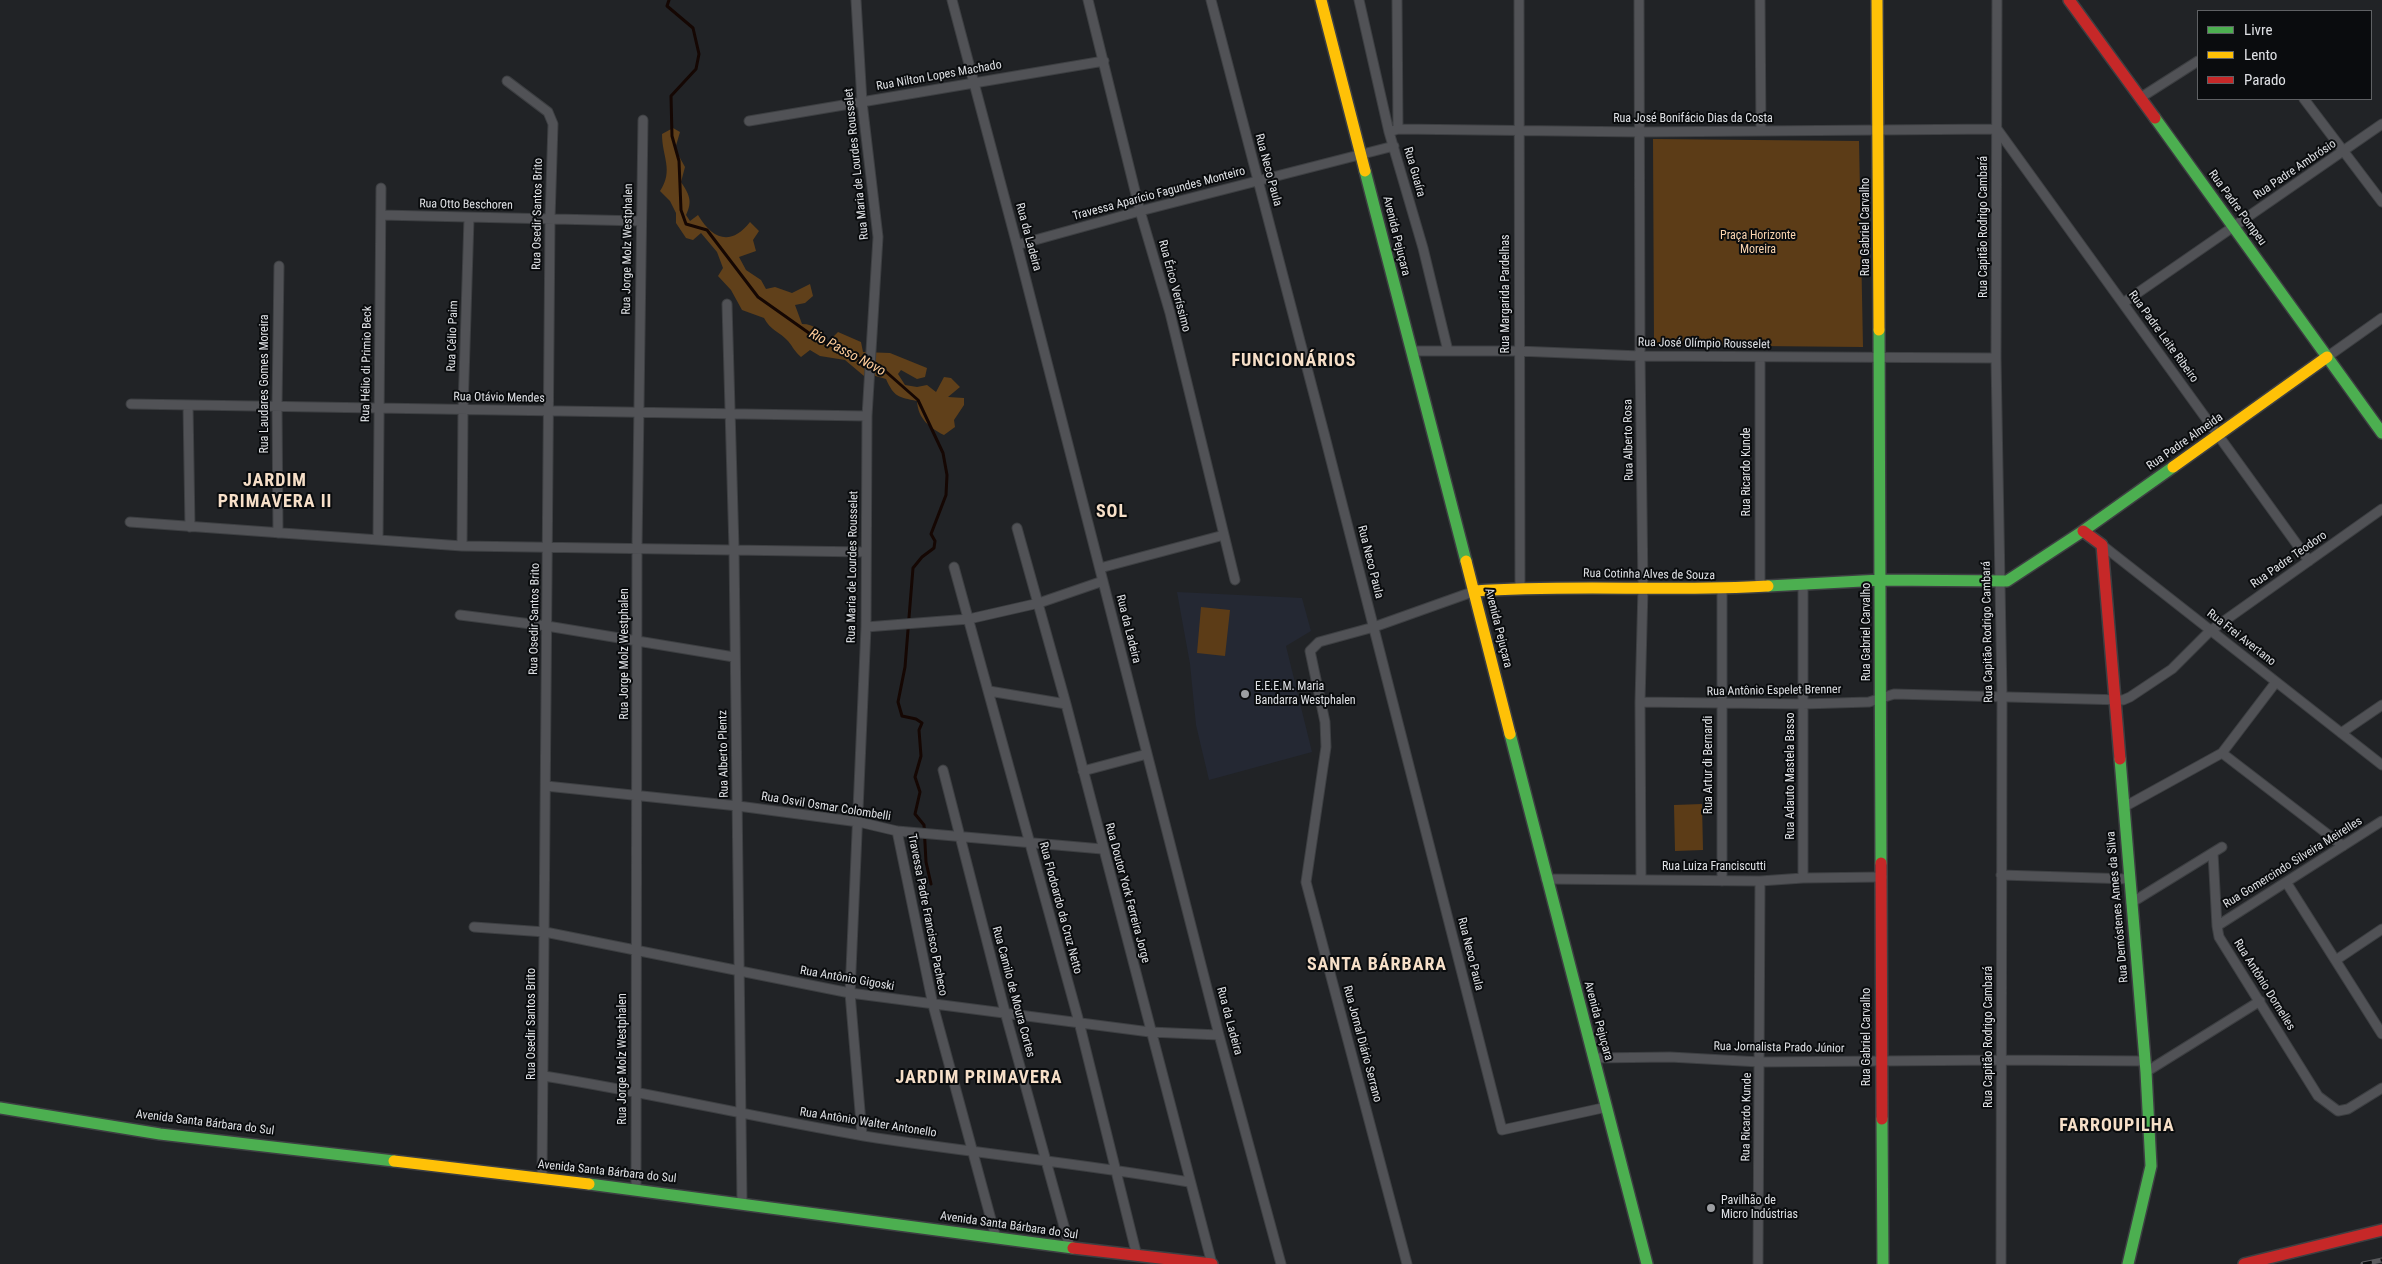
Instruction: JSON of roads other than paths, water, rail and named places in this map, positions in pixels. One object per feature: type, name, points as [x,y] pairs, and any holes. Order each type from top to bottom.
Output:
[{"type":"street","name":"Rua Maria de Lourdes Rousselet","points":[[856,0],[862,102],[878,237],[867,416],[866,627],[859,822],[850,993],[862,1135]]},
{"type":"street","name":"Rua da Ladeira","points":[[952,0],[1017,245],[1219,1035],[1282,1264]]},
{"type":"street","name":"Rua Érico Veríssimo","points":[[1088,0],[1140,210],[1170,313],[1235,580]]},
{"type":"street","name":"Rua Neco Paula","points":[[1211,0],[1502,1130],[1607,1107]]},
{"type":"street","name":"Avenida Pejuçara","points":[[1320,0],[1647,1264]]},
{"type":"street","name":"Rua Guaíra","points":[[1359,0],[1394,131],[1394,146],[1423,248],[1448,351]]},
{"type":"street","points":[[1394,131],[1398,0]]},
{"type":"street","name":"Rua Margarida Pardelhas","points":[[1519,0],[1518,351],[1520,588]]},
{"type":"street","name":"Rua Alberto Rosa","points":[[1638,0],[1640,356],[1644,588],[1640,702],[1640,879]]},
{"type":"street","points":[[1760,0],[1761,131]]},
{"type":"street","name":"Rua Gabriel Carvalho","points":[[1877,0],[1883,1264]]},
{"type":"street","name":"Rua Capitão Rodrigo Cambará","points":[[1997,0],[1996,358],[2002,696],[2001,1264]]},
{"type":"street","name":"Rua Padre Pompeu","points":[[2069,0],[2382,433]]},
{"type":"street","name":"Rua Nilton Lopes Machado","points":[[749,121],[1104,61]]},
{"type":"street","points":[[2140,98],[2197,62]]},
{"type":"street","name":"Rua Osedir Santos Brito","points":[[507,81],[548,112],[553,124],[550,220],[550,411],[542,1179]]},
{"type":"street","points":[[2305,100],[2382,202]]},
{"type":"street","name":"Rua Jorge Molz Westphalen","points":[[636,1188],[637,548],[640,221],[643,120]]},
{"type":"street","name":"Rua Padre Ambrósio","points":[[2123,303],[2382,124]]},
{"type":"street","name":"Rua José Bonifácio Dias da Costa","points":[[1394,131],[1640,132],[1997,129]]},
{"type":"street","name":"Rua Padre Leite Ribeiro","points":[[1997,129],[2309,560]]},
{"type":"street","name":"Travessa Aparício Fagundes Monteiro","points":[[1017,245],[1140,210],[1394,146]]},
{"type":"street","name":"Rua Hélio di Primio Beck","points":[[378,540],[381,188]]},
{"type":"street","name":"Rua Otto Beschoren","points":[[381,215],[640,221]]},
{"type":"street","name":"Rua Célio Paim","points":[[462,546],[463,410],[469,218]]},
{"type":"street","name":"Rua Laudares Gomes Moreira","points":[[278,533],[279,266]]},
{"type":"street","name":"Rua Alberto Plentz","points":[[727,304],[728,414],[734,549],[742,1202]]},
{"type":"street","name":"Rua Padre Almeida","points":[[2000,582],[2013,579],[2083,531],[2382,318]]},
{"type":"street","name":"Rua José Olímpio Rousselet","points":[[1412,351],[1518,351],[1640,356],[1996,358]]},
{"type":"street","name":"Rua Ricardo Kunde","points":[[1760,357],[1760,587]]},
{"type":"street","name":"Rua Otávio Mendes","points":[[131,404],[867,416]]},
{"type":"street","points":[[188,405],[190,526]]},
{"type":"street","name":"Rua Padre Teodoro","points":[[2116,700],[2130,698],[2172,668],[2210,631],[2382,509]]},
{"type":"street","points":[[130,522],[462,546],[866,552]]},
{"type":"street","name":"Rua Doutor York Ferreira Jorge","points":[[1017,528],[1066,704],[1102,849],[1212,1264]]},
{"type":"street","name":"Rua Frei Avertano","points":[[2083,531],[2382,766]]},
{"type":"street","points":[[1100,568],[1224,535]]},
{"type":"street","name":"Rua Demóstenes Annes da Silva","points":[[2102,545],[2145,1067],[2151,1166],[2128,1264]]},
{"type":"street","name":"Rua Flodoardo da Cruz Netto","points":[[954,567],[1079,1022],[1117,1169],[1137,1256]]},
{"type":"street","points":[[866,627],[968,619],[1039,603],[1103,580]]},
{"type":"street","name":"Rua Cotinha Alves de Souza","points":[[1310,651],[1319,642],[1374,627],[1474,591],[1520,588],[1722,589],[1881,580],[2000,582]]},
{"type":"street","name":"Rua Adauto Mastela Basso","points":[[1803,584],[1803,878]]},
{"type":"street","name":"Rua Artur di Bernardi","points":[[1722,589],[1722,881]]},
{"type":"street","points":[[460,615],[547,626],[734,657]]},
{"type":"street","name":"Rua Jornal Diário Serrano","points":[[1310,651],[1325,722],[1326,747],[1306,882],[1407,1264]]},
{"type":"street","points":[[2124,807],[2222,753],[2276,682]]},
{"type":"street","points":[[989,691],[1066,704]]},
{"type":"street","name":"Rua Antônio Espelet Brenner","points":[[1640,702],[1722,705],[1870,702],[1894,694],[2116,700]]},
{"type":"street","points":[[2342,733],[2382,705]]},
{"type":"street","points":[[2222,753],[2343,846]]},
{"type":"street","points":[[1083,771],[1147,754]]},
{"type":"street","name":"Rua Camilo de Moura Cortes","points":[[942,770],[1005,1012],[1070,1248]]},
{"type":"street","name":"Rua Osvil Osmar Colombelli","points":[[546,786],[738,806],[859,822],[898,830],[1102,849]]},
{"type":"street","name":"Rua Gomercindo Silveira Meirelles","points":[[2217,926],[2382,821]]},
{"type":"street","name":"Travessa Padre Francisco Pacheco","points":[[898,830],[933,1005],[996,1238]]},
{"type":"street","points":[[2131,903],[2222,847]]},
{"type":"street","name":"Rua Antônio Dornelles","points":[[2213,853],[2217,926],[2220,937],[2318,1096],[2338,1111],[2348,1109],[2382,1088]]},
{"type":"street","points":[[2002,875],[2130,879]]},
{"type":"street","name":"Rua Luiza Franciscutti","points":[[1546,879],[1760,881],[1803,878],[1882,877]]},
{"type":"street","name":"Rua Ricardo Kunde","points":[[1758,1264],[1760,881]]},
{"type":"street","points":[[2286,882],[2382,1034]]},
{"type":"street","name":"Rua Antônio Gigoski","points":[[474,927],[545,932],[850,993],[1150,1032],[1219,1035]]},
{"type":"street","points":[[2336,960],[2382,929]]},
{"type":"street","points":[[2145,1067],[2260,1001]]},
{"type":"street","name":"Rua Jornalista Prado Júnior","points":[[1594,1058],[1670,1057],[1760,1062],[2001,1060],[2145,1067]]},
{"type":"street","name":"Rua Antônio Walter Antonello","points":[[544,1076],[635,1090],[742,1114],[862,1135],[973,1152],[1046,1159],[1117,1169],[1190,1182]]},
{"type":"street","name":"Avenida Santa Bárbara do Sul","points":[[0,1108],[160,1134],[396,1159],[542,1179],[636,1188],[1070,1248],[1212,1264]]},
{"type":"street","points":[[2244,1264],[2382,1230]]},
{"type":"waterway","name":"Rio Passo Novo","points":[[669,0],[667,6],[693,28],[699,54],[696,69],[671,96],[672,136],[679,161],[681,210],[686,224],[707,230],[758,297],[816,338],[884,370],[918,400],[943,453],[947,475],[946,495],[931,534],[935,541],[934,548],[922,557],[913,568],[905,667],[898,702],[902,716],[916,719],[922,723],[919,730],[921,756],[915,777],[920,792],[915,814],[924,825],[926,862],[931,884]]},
{"type":"railway","points":[[2363,1264],[2382,1260]]},
{"type":"place","name":"E.E.E.M. Maria Bandarra Westphalen","points":[[1245,694]]},
{"type":"place","name":"Pavilhão de Micro Indústrias","points":[[1711,1208]]},
{"type":"district","name":"FUNCIONÁRIOS","points":[[1294,361]]},
{"type":"district","name":"JARDIM PRIMAVERA II","points":[[275,491]]},
{"type":"district","name":"SOL","points":[[1112,512]]},
{"type":"district","name":"SANTA BÁRBARA","points":[[1377,965]]},
{"type":"district","name":"JARDIM PRIMAVERA","points":[[979,1078]]},
{"type":"district","name":"FARROUPILHA","points":[[2117,1126]]},
{"type":"park label","name":"Praça Horizonte Moreira","points":[[1758,243]]}]
